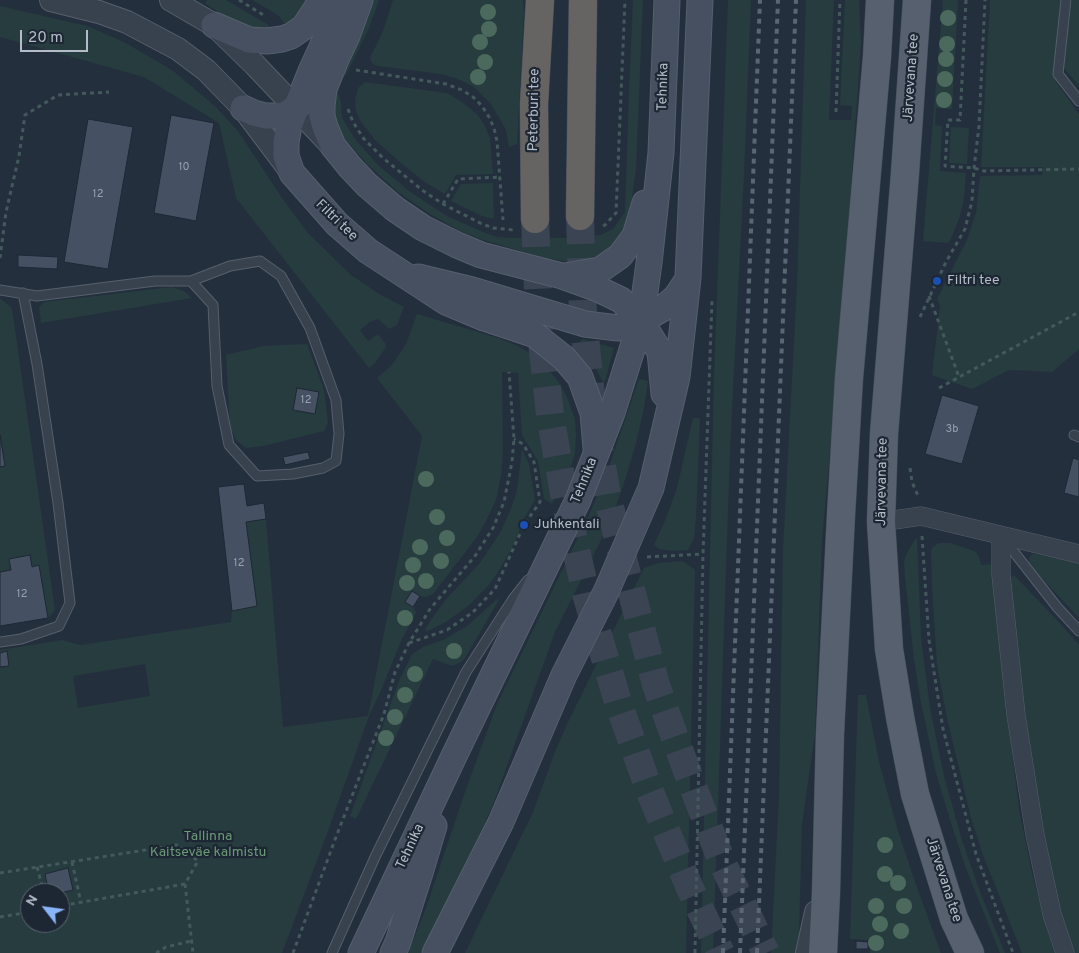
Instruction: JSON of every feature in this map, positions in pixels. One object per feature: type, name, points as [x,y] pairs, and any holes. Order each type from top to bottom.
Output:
[{"type":"highway","name":"Peterburi tee","points":[[527,225],[540,0]]},
{"type":"highway","points":[[583,0],[588,222]]},
{"type":"main road","points":[[214,25],[248,40],[282,40],[304,27],[322,0]]},
{"type":"main road","points":[[292,173],[286,156],[289,126],[310,71],[338,12],[341,0]]},
{"type":"main road","points":[[360,0],[324,89],[322,116],[324,127],[333,146],[367,185],[395,209],[423,228],[481,255],[562,276],[622,300],[641,321],[660,352],[666,424]]},
{"type":"main road","name":"Tehnika","points":[[361,953],[578,500],[612,413],[641,321],[649,263],[662,153],[667,0]]},
{"type":"main road","points":[[436,953],[501,822],[564,675],[606,592],[651,488],[677,378],[688,278],[700,0]]},
{"type":"main road","points":[[823,953],[838,562],[848,407],[880,0]]},
{"type":"main road","name":"Järvevana tee","points":[[918,0],[884,434],[881,522],[889,649],[915,794],[954,919],[970,953]]},
{"type":"main road","points":[[243,108],[265,116],[284,114],[308,100],[328,79]]},
{"type":"main road","points":[[562,276],[600,270],[620,256],[635,236],[662,153]]},
{"type":"main road","name":"Filtri tee","points":[[292,173],[337,224],[368,251],[446,302],[484,318],[534,335],[564,358],[580,377],[593,413],[597,453]]},
{"type":"main road","points":[[403,274],[472,290],[585,324],[618,328],[641,321],[662,310],[676,297],[688,278]]},
{"type":"main road","points":[[393,953],[420,873],[454,756]]},
{"type":"main road","points":[[827,854],[837,953]]},
{"type":"main road","points":[[954,919],[958,953]]},
{"type":"street","name":"Filtri tee","points":[[51,0],[99,12],[127,22],[178,49],[206,70],[243,108],[292,173]]},
{"type":"street","points":[[171,0],[214,25],[333,146]]},
{"type":"street","points":[[881,522],[921,516],[1079,554]]},
{"type":"street","points":[[1001,536],[1001,575],[1018,725],[1035,834],[1052,914],[1065,953]]},
{"type":"street","points":[[807,953],[827,854]]},
{"type":"lane","points":[[875,0],[877,57]]},
{"type":"lane","points":[[1066,0],[1058,74],[1079,101]]},
{"type":"lane","points":[[0,290],[37,296],[155,281],[191,281],[230,266],[260,261],[281,276],[310,328],[336,400],[339,434],[336,461],[323,468],[293,474],[258,476],[228,445],[218,386],[214,306],[191,281]]},
{"type":"lane","points":[[0,642],[21,639],[59,626],[70,603],[58,503],[40,382],[23,293]]},
{"type":"lane","points":[[1001,536],[1079,631]]},
{"type":"lane","points":[[332,953],[376,854],[466,672],[513,599],[558,542]]},
{"type":"path","points":[[588,222],[605,225],[616,213],[625,0]]},
{"type":"path","points":[[836,112],[840,0]]},
{"type":"path","points":[[966,0],[960,120],[948,120],[945,166],[974,168],[984,171],[1079,170]]},
{"type":"path","points":[[919,320],[946,262],[965,229],[972,201],[979,126],[985,0]]},
{"type":"path","points":[[356,70],[446,84],[462,90],[482,106],[494,128],[497,140],[503,220]]},
{"type":"path","points":[[0,258],[6,212],[19,156],[25,115],[58,95],[109,92]]},
{"type":"path","points":[[347,107],[349,115],[364,139],[383,158],[422,190],[443,204],[493,228],[510,230],[527,225]]},
{"type":"path","points":[[443,204],[458,179],[501,177]]},
{"type":"path","points":[[930,296],[960,377]]},
{"type":"path","points":[[939,388],[1079,312]]},
{"type":"path","points":[[293,953],[384,714],[395,672],[409,643],[430,609],[475,556],[493,528],[504,502],[510,477],[514,438],[509,372]]},
{"type":"path","points":[[409,643],[446,630],[472,613],[495,589],[524,525],[540,502],[534,462],[523,444],[514,438]]},
{"type":"path","points":[[909,462],[912,482],[921,502],[929,640],[943,729],[976,854],[1013,953]]},
{"type":"path","points":[[626,546],[648,558],[704,554],[695,953]]},
{"type":"path","points":[[0,873],[177,845],[198,860],[185,884],[192,953]]},
{"type":"path","points":[[72,862],[81,903]]},
{"type":"path","points":[[38,867],[42,883]]},
{"type":"path","points":[[70,905],[185,884]]},
{"type":"path","points":[[0,917],[20,914]]},
{"type":"path","points":[[156,953],[166,947],[191,940]]},
{"type":"green space","points":[[207,0],[226,0],[267,24],[271,29],[266,34],[227,18],[205,3]]},
{"type":"green space","points":[[252,0],[313,0],[287,27],[278,15]]},
{"type":"green space","points":[[370,0],[379,0],[369,28],[346,75],[341,75]]},
{"type":"green space","points":[[393,0],[523,0],[524,13],[517,144],[509,147],[506,130],[500,119],[490,103],[474,87],[458,79],[441,74],[373,64],[370,59],[383,31]]},
{"type":"green space","points":[[633,0],[643,0],[636,169],[629,220],[621,240],[597,259],[585,262],[569,262],[545,258],[483,240],[460,231],[430,214],[398,192],[367,164],[343,137],[333,118],[334,90],[338,92],[341,102],[342,118],[355,139],[378,165],[409,191],[447,216],[485,233],[498,237],[513,238],[566,238],[601,235],[613,229],[625,212]]},
{"type":"green space","points":[[728,0],[751,0],[730,451],[713,953],[701,953],[714,376]]},
{"type":"green space","points":[[806,0],[834,0],[829,120],[851,120],[852,106],[840,105],[845,0],[859,0],[861,43],[844,290],[822,542],[815,734],[802,824],[799,933],[797,953],[771,953],[779,796],[783,549],[797,284]]},
{"type":"green space","points":[[943,0],[958,0],[952,109],[936,108],[935,125],[942,126],[940,171],[966,173],[960,216],[950,241],[947,243],[923,241]]},
{"type":"green space","points":[[990,0],[1061,0],[1055,55],[1056,82],[1079,114],[1079,349],[1052,372],[1009,370],[972,389],[932,375],[940,306],[937,299],[967,240],[976,213],[980,176],[1042,175],[1043,167],[981,167]]},
{"type":"green space","points":[[1072,0],[1079,0],[1079,86],[1063,67]]},
{"type":"green space","points":[[0,6],[87,26],[124,42],[172,70],[215,106],[238,131],[282,198],[308,233],[351,275],[381,295],[404,307],[397,325],[389,329],[378,319],[370,322],[360,330],[368,341],[378,334],[385,343],[386,347],[375,363],[369,368],[236,198],[219,123],[144,77],[0,37]]},
{"type":"green space","points":[[365,82],[447,93],[462,102],[477,114],[484,124],[490,138],[493,174],[456,175],[445,194],[426,183],[376,141],[361,122],[356,111],[355,100],[358,88]]},
{"type":"green space","points":[[951,127],[969,128],[967,164],[949,163]]},
{"type":"green space","points":[[493,183],[494,219],[482,216],[451,201],[461,184]]},
{"type":"green space","points":[[172,287],[184,291],[192,298],[41,323],[39,307],[44,302]]},
{"type":"green space","points":[[0,299],[12,308],[55,610],[48,618],[39,565],[32,567],[30,556],[9,559],[11,570],[0,572],[0,467],[5,466],[0,435]]},
{"type":"green space","name":"Tallinna Kaitseväe kalmistu","points":[[417,314],[498,338],[518,346],[533,355],[547,368],[567,397],[575,419],[575,454],[552,504],[544,499],[538,461],[522,435],[518,373],[502,372],[503,452],[496,500],[477,537],[433,594],[426,597],[412,591],[405,602],[413,607],[416,612],[401,641],[369,716],[282,953],[0,953],[0,650],[62,640],[81,645],[231,622],[232,611],[257,606],[246,522],[266,519],[283,727],[368,716],[422,436],[377,378],[392,365],[406,344]],"holes":[[[145,664],[150,696],[78,708],[73,676]]]},
{"type":"green space","points":[[583,339],[614,348],[605,381],[603,382],[591,360],[579,345]]},
{"type":"green space","points":[[307,344],[324,389],[328,423],[324,431],[263,446],[246,448],[236,440],[230,427],[226,355],[263,346]]},
{"type":"green space","points":[[639,379],[648,381],[644,408],[636,443],[615,509],[555,632],[484,825],[421,953],[408,953],[426,908],[497,704],[590,513],[608,469]]},
{"type":"green space","points":[[693,418],[700,418],[694,538],[688,550],[673,551],[659,549],[654,545],[677,488]]},
{"type":"green space","points":[[522,449],[529,464],[535,500],[524,519],[514,544],[488,586],[468,606],[446,622],[426,631],[425,629],[435,614],[479,564],[500,533],[517,490]]},
{"type":"green space","points":[[917,538],[921,637],[930,708],[944,776],[962,840],[980,892],[1005,953],[1000,953],[965,866],[936,773],[921,703],[914,659],[904,560]]},
{"type":"green space","points":[[940,543],[950,543],[976,552],[981,565],[991,564],[995,575],[999,642],[1019,809],[1032,873],[1055,953],[1022,953],[983,855],[971,818],[947,718],[937,665],[931,552],[932,548]]},
{"type":"green space","points":[[1032,554],[1044,554],[1079,563],[1079,618],[1033,569],[1029,563],[1029,558]]},
{"type":"green space","points":[[683,561],[695,570],[686,953],[465,953],[533,812],[568,722],[644,568],[659,563]]},
{"type":"green space","points":[[1014,575],[1079,645],[1079,953],[1071,953],[1035,810],[1010,583],[1010,578]]},
{"type":"green space","points":[[497,599],[499,600],[461,662],[452,666],[433,659],[356,819],[350,816],[399,681],[412,654],[423,647],[445,639],[467,626]]},
{"type":"green space","points":[[858,695],[866,695],[879,762],[898,831],[941,953],[870,953],[870,940],[850,939]]},
{"type":"building","points":[[171,115],[214,123],[196,221],[154,213]]},
{"type":"building","points":[[88,119],[133,127],[108,269],[64,262]]},
{"type":"building","points":[[18,255],[58,257],[57,269],[18,267]]},
{"type":"building","points":[[297,388],[319,392],[315,414],[293,410]]},
{"type":"building","points":[[942,395],[979,406],[962,464],[925,454]]},
{"type":"building","points":[[0,435],[5,466],[0,467]]},
{"type":"building","points":[[308,452],[310,459],[285,465],[283,457]]},
{"type":"building","points":[[1073,458],[1079,460],[1079,497],[1064,493]]},
{"type":"building","points":[[244,484],[247,506],[264,503],[266,519],[246,522],[257,606],[232,611],[218,487]]},
{"type":"building","points":[[30,555],[32,567],[39,565],[48,618],[0,626],[0,572],[11,570],[9,559]]},
{"type":"building","points":[[412,591],[420,596],[413,607],[405,602]]},
{"type":"building","points":[[7,651],[9,666],[0,667],[0,653]]},
{"type":"building","points":[[68,868],[73,890],[70,891],[70,883],[47,883],[45,874]]},
{"type":"building","points":[[856,941],[868,942],[868,949],[856,949]]},
{"type":"tunnel","points":[[580,216],[583,317],[593,414],[607,495],[656,685],[722,862],[766,953]]},
{"type":"tunnel","points":[[535,219],[539,315],[550,415],[566,505],[586,594],[618,702],[650,792],[689,886],[721,953]]},
{"type":"railway","points":[[723,953],[760,0]]},
{"type":"railway","points":[[740,953],[778,0]]},
{"type":"railway","points":[[757,953],[796,0]]},
{"type":"place","name":"Filtri tee","points":[[937,281]]},
{"type":"place","name":"Juhkentali","points":[[524,525]]}]
